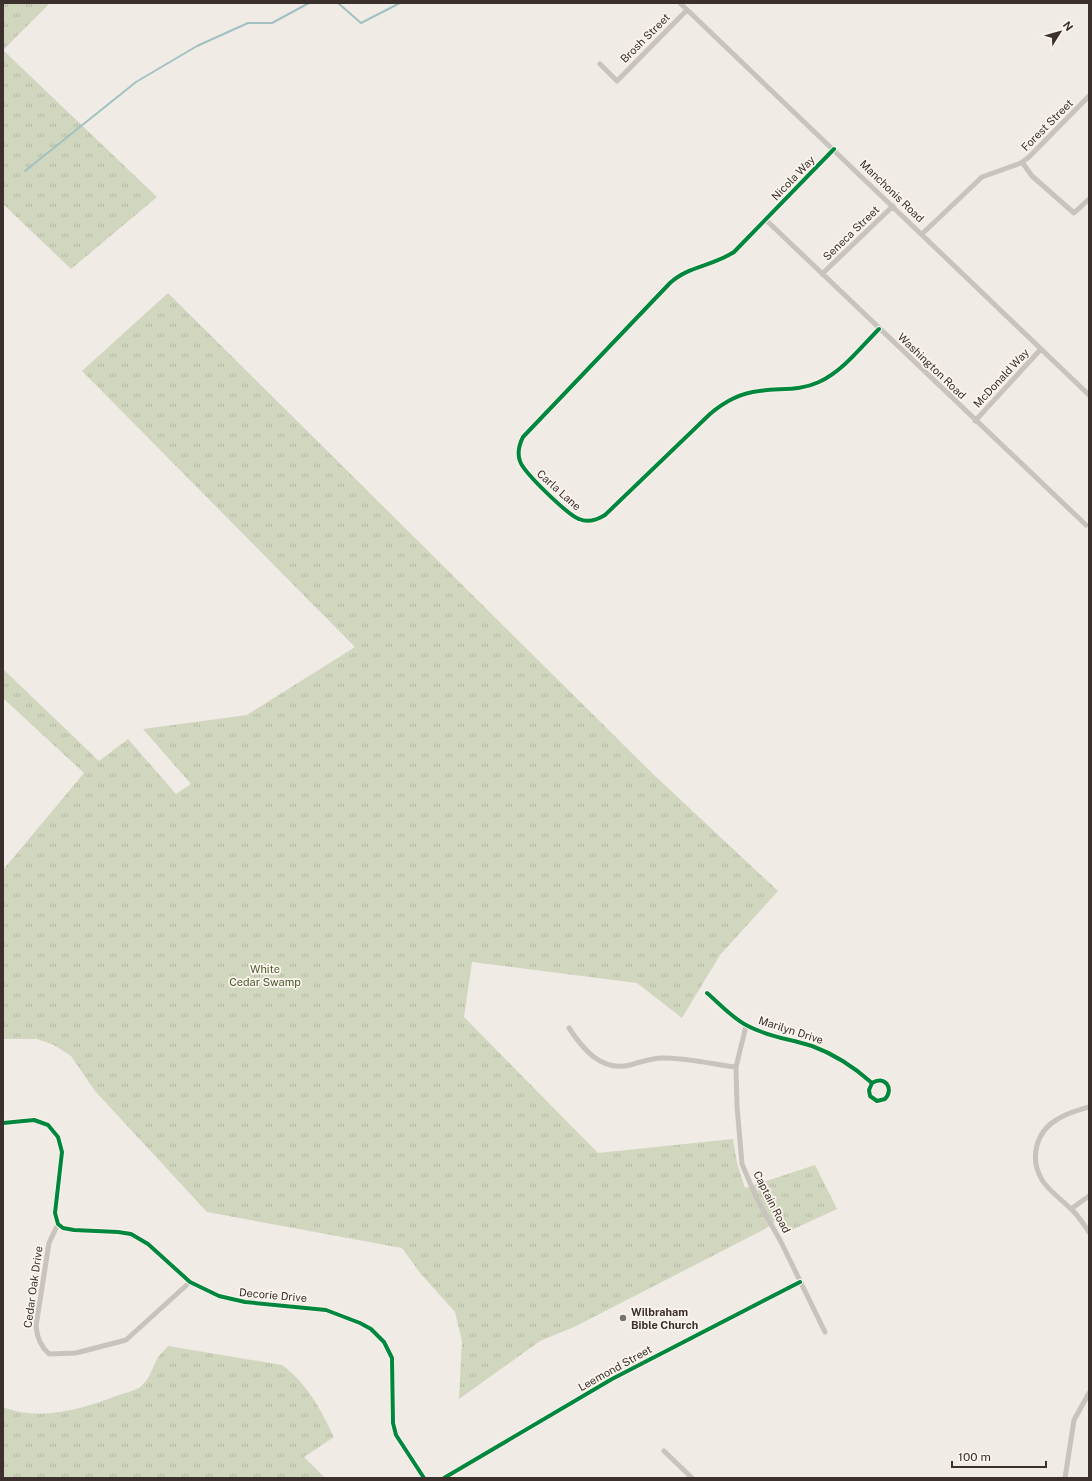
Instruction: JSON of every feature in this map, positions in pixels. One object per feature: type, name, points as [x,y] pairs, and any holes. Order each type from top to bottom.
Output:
[{"type":"street","name":"Manchonis Road","points":[[680,3],[1089,395]]},
{"type":"street","name":"Brosh Street","points":[[600,64],[617,81],[687,10]]},
{"type":"street","name":"Forest Street","points":[[922,234],[982,178],[1022,162],[1040,148],[1089,96]]},
{"type":"street","name":"Nicola Way","points":[[766,220],[834,149]]},
{"type":"street","points":[[1022,162],[1032,176],[1074,213],[1089,200]]},
{"type":"street","name":"Seneca Street","points":[[822,274],[893,206]]},
{"type":"street","name":"Washington Road","points":[[766,220],[975,421],[1086,525]]},
{"type":"street","name":"Carla Lane","points":[[766,220],[729,256],[684,272],[673,280],[527,432],[520,443],[518,455],[522,467],[531,477],[573,517],[590,521],[600,518],[710,414],[725,403],[751,392],[789,390],[819,382],[841,367],[879,329]]},
{"type":"street","name":"McDonald Way","points":[[975,421],[1041,349]]},
{"type":"street","name":"Marilyn Drive","points":[[707,993],[746,1026],[763,1033],[813,1046],[851,1066],[872,1082]]},
{"type":"street","name":"Captain Road","points":[[746,1026],[736,1066],[737,1106],[742,1164],[756,1196],[825,1332]]},
{"type":"street","points":[[569,1028],[578,1041],[592,1056],[607,1065],[622,1066],[647,1060],[666,1058],[736,1066]]},
{"type":"street","name":"Marilyn Drive","points":[[880,1080],[888,1084],[890,1091],[885,1099],[877,1101],[872,1098],[868,1090],[872,1082],[880,1080]]},
{"type":"street","points":[[1089,1107],[1064,1116],[1051,1123],[1041,1136],[1036,1149],[1036,1163],[1042,1180],[1071,1208],[1089,1232]]},
{"type":"street","points":[[3,1123],[34,1120],[48,1125],[58,1137],[62,1152],[55,1207],[58,1224]]},
{"type":"street","points":[[1071,1208],[1089,1196]]},
{"type":"street","name":"Decorie Drive","points":[[58,1224],[74,1230],[131,1234],[148,1244],[190,1282],[214,1294],[245,1302],[326,1310],[360,1323],[371,1329],[384,1342],[392,1358],[393,1423],[396,1435],[424,1478]]},
{"type":"street","name":"Cedar Oak Drive","points":[[58,1224],[49,1243],[36,1326],[38,1339],[49,1354],[76,1353],[126,1340],[190,1282]]},
{"type":"street","name":"Leemond Street","points":[[444,1478],[606,1382],[800,1282]]},
{"type":"street","points":[[1066,1477],[1074,1420],[1089,1393]]},
{"type":"street","points":[[664,1451],[689,1477]]},
{"type":"green space","points":[[3,3],[50,3],[3,50]]},
{"type":"green space","points":[[3,50],[157,197],[71,269],[3,204]]},
{"type":"green space","name":"White Cedar Swamp","points":[[168,293],[653,774],[778,891],[720,955],[682,1018],[637,983],[472,962],[464,1017],[598,1153],[733,1139],[737,1163],[745,1188],[815,1165],[837,1209],[785,1233],[778,1219],[765,1229],[574,1327],[540,1341],[459,1399],[462,1341],[455,1312],[421,1274],[402,1248],[207,1212],[95,1091],[71,1056],[54,1045],[37,1039],[3,1039],[3,870],[84,773],[3,698],[3,669],[99,761],[128,739],[176,794],[191,784],[143,729],[247,715],[355,647],[82,371]]},
{"type":"green space","points":[[168,1346],[282,1365],[291,1372],[312,1398],[334,1437],[304,1457],[325,1478],[3,1478],[3,1407],[32,1413],[61,1412],[91,1405],[134,1390],[143,1385],[158,1357]]},
{"type":"waterway","points":[[25,171],[136,82],[197,46],[248,23],[272,23],[309,3]]},
{"type":"waterway","points":[[338,3],[361,23],[400,3]]},
{"type":"cycle path","points":[[834,149],[734,252],[726,257],[693,269],[677,277],[670,283],[523,437],[519,449],[520,461],[529,474],[546,493],[573,516],[582,520],[596,520],[605,515],[710,414],[721,406],[739,396],[752,392],[805,387],[819,382],[836,372],[844,365],[879,329]]},
{"type":"cycle path","points":[[707,993],[742,1023],[763,1033],[820,1049],[844,1062],[872,1083],[876,1081],[884,1082],[887,1084],[889,1091],[885,1099],[877,1101],[870,1096],[869,1090],[872,1083]]},
{"type":"cycle path","points":[[3,1123],[34,1120],[48,1125],[58,1137],[62,1152],[55,1213],[58,1224],[63,1228],[131,1234],[148,1244],[190,1282],[219,1296],[245,1302],[326,1310],[360,1323],[371,1329],[384,1342],[392,1358],[393,1423],[396,1435],[424,1478]]},
{"type":"cycle path","points":[[444,1478],[612,1379],[800,1282]]},
{"type":"place","name":"Wilbraham Bible Church","points":[[623,1318]]}]
